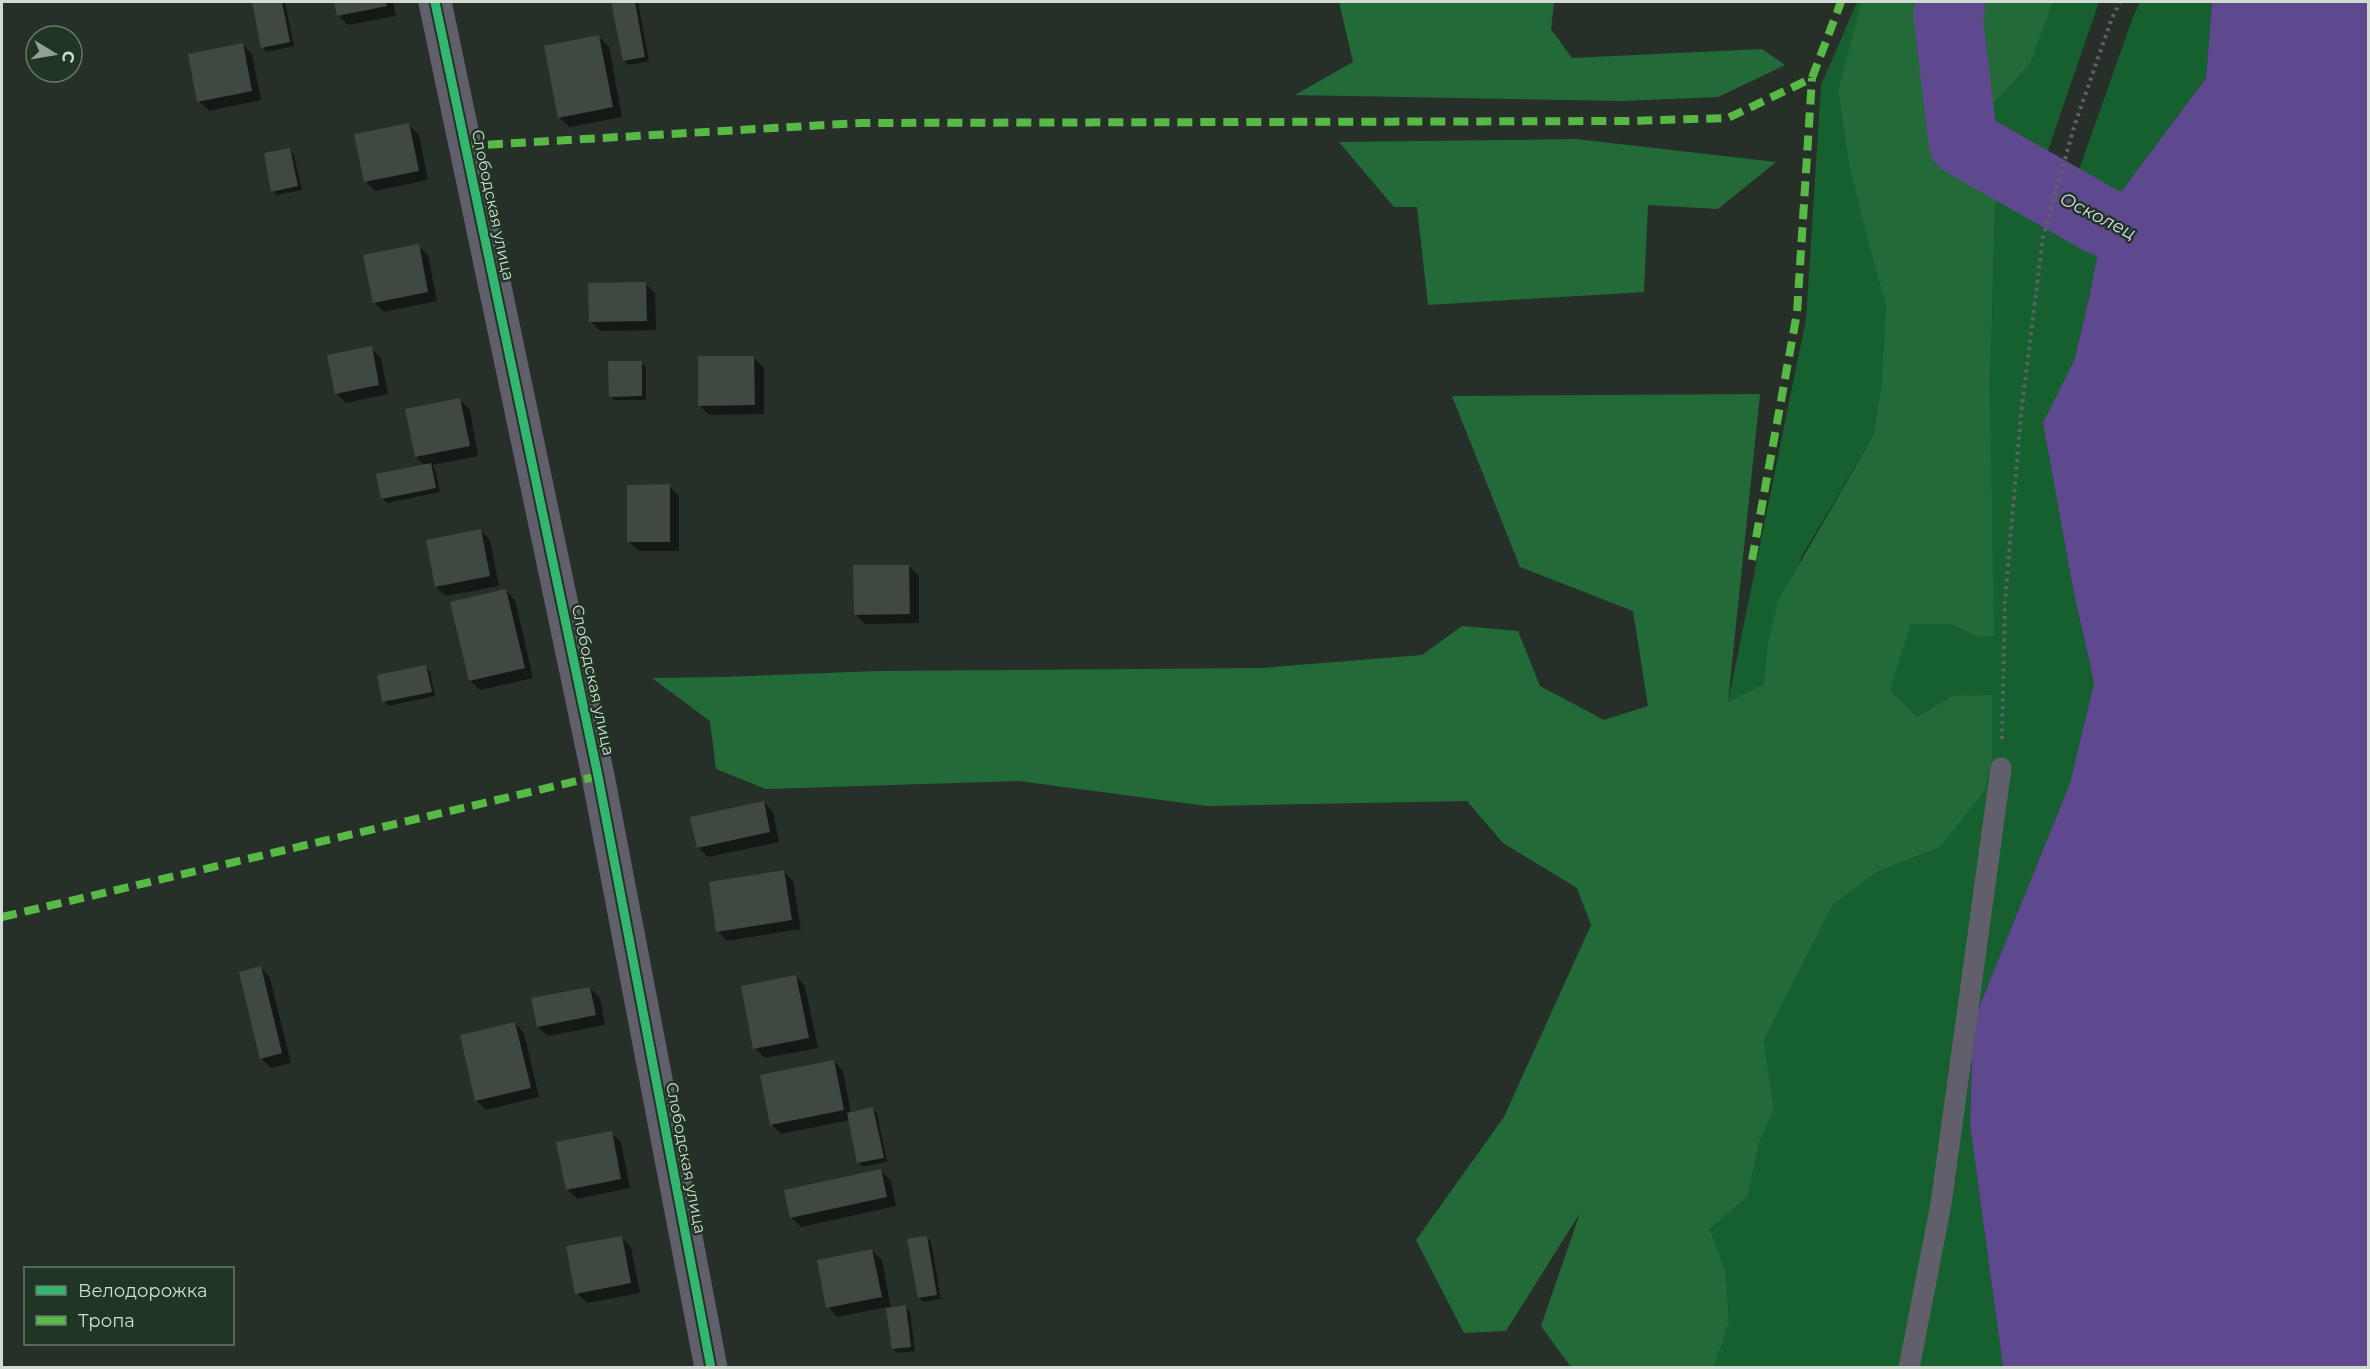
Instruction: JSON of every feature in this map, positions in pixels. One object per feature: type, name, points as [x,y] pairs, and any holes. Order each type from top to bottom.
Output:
[{"type":"street","name":"Слободская улица","points":[[435,2],[598,776],[711,1368]]},
{"type":"lane","points":[[1909,1368],[1941,1204],[2001,768]]},
{"type":"path","points":[[2001,768],[2006,589],[2021,414],[2043,237],[2074,127],[2112,18],[2121,2]]},
{"type":"green space","points":[[1339,2],[1554,2],[1551,29],[1572,58],[1762,49],[1785,65],[1718,97],[1622,101],[1295,95],[1353,62]]},
{"type":"green space","points":[[1857,2],[1861,2],[1838,92],[1849,165],[1886,306],[1881,389],[1873,436],[1802,556],[1767,648],[1764,684],[1728,702],[1806,319],[1821,85]]},
{"type":"green space","points":[[1861,2],[1946,2],[1943,15],[1958,146],[2011,190],[1995,204],[1990,395],[1994,636],[1978,637],[1951,624],[1911,624],[1890,690],[1917,717],[1952,696],[1992,695],[1992,758],[1985,790],[1940,847],[1877,872],[1833,905],[1764,1040],[1774,1110],[1759,1143],[1748,1196],[1710,1229],[1726,1272],[1729,1322],[1714,1367],[1571,1367],[1541,1326],[1580,1213],[1506,1331],[1464,1333],[1416,1240],[1504,1117],[1591,925],[1577,888],[1503,843],[1467,801],[1207,806],[1019,781],[766,789],[716,769],[710,721],[652,678],[878,671],[1262,668],[1422,655],[1462,626],[1518,631],[1540,686],[1604,720],[1648,706],[1633,611],[1520,567],[1452,396],[1760,394],[1728,702],[1764,684],[1767,648],[1778,601],[1873,436],[1881,389],[1886,306],[1849,165],[1838,91]]},
{"type":"green space","points":[[1960,2],[2053,2],[2031,63],[1969,130],[1957,13]]},
{"type":"green space","points":[[2053,2],[2099,2],[2039,176],[2004,160],[1968,139],[1969,130],[2031,63]]},
{"type":"green space","points":[[2140,2],[2212,2],[2206,78],[2103,216],[2069,198]]},
{"type":"green space","points":[[1576,139],[1776,162],[1718,209],[1648,205],[1644,292],[1428,305],[1417,207],[1394,207],[1339,142]]},
{"type":"green space","points":[[2013,176],[2103,225],[2074,361],[2043,423],[2073,589],[2094,683],[2070,783],[1973,1022],[1970,1125],[2003,1367],[1714,1367],[1729,1322],[1726,1272],[1710,1229],[1748,1196],[1759,1143],[1774,1110],[1764,1040],[1833,905],[1877,872],[1940,847],[1952,696],[1917,717],[1890,690],[1910,624],[1951,624],[1978,637],[1990,395],[1995,204],[2011,190]]},
{"type":"shaded area","points":[[2212,2],[2368,2],[2368,1367],[2003,1367],[1970,1125],[1973,1022],[2070,783],[2094,683],[2073,589],[2043,423],[2074,361],[2103,225],[2100,220],[2206,78]]},
{"type":"building","points":[[252,2],[282,2],[290,42],[261,48]]},
{"type":"building","points":[[334,2],[386,2],[387,6],[337,16]]},
{"type":"building","points":[[611,2],[635,2],[645,57],[623,61]]},
{"type":"building","points":[[599,35],[613,107],[558,118],[544,46]]},
{"type":"building","points":[[243,43],[252,91],[197,102],[188,54]]},
{"type":"building","points":[[409,123],[419,171],[364,182],[354,134]]},
{"type":"building","points":[[290,148],[298,186],[271,192],[264,153]]},
{"type":"building","points":[[419,244],[428,292],[373,303],[363,255]]},
{"type":"building","points":[[646,282],[647,321],[589,322],[588,283]]},
{"type":"building","points":[[372,346],[379,385],[335,394],[327,355]]},
{"type":"building","points":[[698,356],[754,356],[755,405],[698,406]]},
{"type":"building","points":[[608,361],[642,361],[642,396],[609,397]]},
{"type":"building","points":[[460,398],[470,446],[415,457],[405,409]]},
{"type":"building","points":[[431,463],[436,488],[381,499],[376,474]]},
{"type":"building","points":[[670,484],[670,542],[627,542],[627,485]]},
{"type":"building","points":[[481,529],[490,576],[435,587],[426,540]]},
{"type":"building","points":[[853,565],[909,565],[910,614],[854,615]]},
{"type":"building","points":[[506,589],[525,668],[469,681],[450,602]]},
{"type":"building","points":[[426,665],[432,692],[382,702],[377,675]]},
{"type":"building","points":[[764,801],[770,832],[697,848],[690,817]]},
{"type":"building","points":[[784,870],[792,920],[716,932],[709,882]]},
{"type":"building","points":[[261,966],[282,1053],[260,1059],[239,972]]},
{"type":"building","points":[[796,975],[809,1038],[753,1049],[741,986]]},
{"type":"building","points":[[590,987],[596,1015],[537,1027],[531,998]]},
{"type":"building","points":[[515,1022],[531,1088],[475,1101],[460,1035]]},
{"type":"building","points":[[834,1060],[844,1110],[770,1125],[760,1075]]},
{"type":"building","points":[[873,1107],[884,1158],[857,1163],[847,1113]]},
{"type":"building","points":[[612,1131],[621,1179],[566,1190],[556,1142]]},
{"type":"building","points":[[881,1169],[887,1197],[790,1218],[784,1190]]},
{"type":"building","points":[[622,1236],[631,1283],[575,1294],[566,1246]]},
{"type":"building","points":[[927,1236],[937,1295],[918,1298],[907,1239]]},
{"type":"building","points":[[872,1249],[882,1297],[826,1308],[817,1260]]},
{"type":"building","points":[[906,1305],[911,1347],[892,1349],[886,1308]]},
{"type":"waterway","name":"Осколец","points":[[1951,2],[1948,15],[1963,142],[2100,220],[2187,257]]},
{"type":"marked path","points":[[465,146],[860,123],[1626,121],[1728,118],[1812,78],[1841,2]]},
{"type":"marked path","points":[[1752,560],[1797,313],[1812,78]]},
{"type":"marked path","points":[[2,917],[598,776]]},
{"type":"cycle path","points":[[435,2],[598,776],[711,1368]]}]
